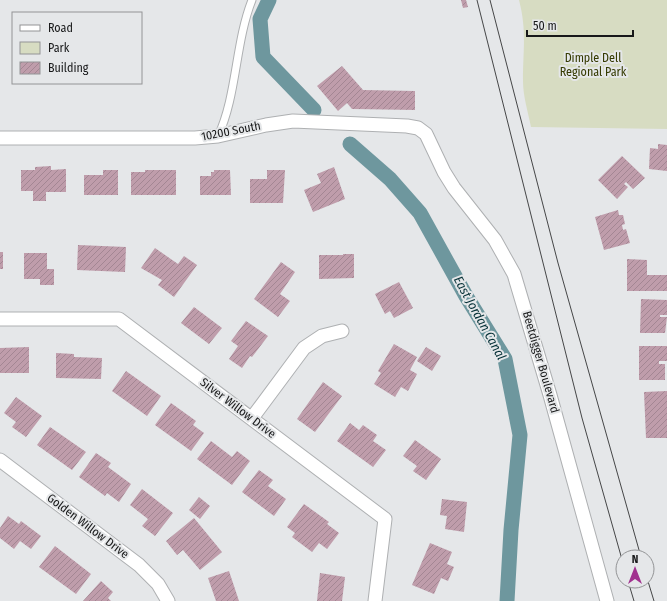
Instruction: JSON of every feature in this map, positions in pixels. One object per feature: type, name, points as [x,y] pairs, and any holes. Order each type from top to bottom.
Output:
[{"type":"street","name":"10200 South","points":[[0,138],[195,138],[218,136],[266,125],[302,121],[412,126],[422,131],[431,143]]},
{"type":"street","name":"Beetdigger Boulevard","points":[[431,143],[444,172],[454,188],[496,240],[514,274],[550,395],[607,601]]},
{"type":"street","name":"Silver Willow Drive","points":[[0,318],[119,319],[252,418],[385,519],[375,601]]},
{"type":"street","points":[[252,418],[304,348],[322,336],[342,331]]},
{"type":"street","name":"Golden Willow Drive","points":[[0,460],[139,564],[158,584],[168,601]]},
{"type":"lane","points":[[218,136],[227,112],[242,30],[252,0]]},
{"type":"green space","name":"Dimple Dell Regional Park","points":[[519,0],[667,0],[667,129],[531,127],[523,87],[524,31]]},
{"type":"building","points":[[461,0],[466,0],[468,7],[463,8]]},
{"type":"building","points":[[342,66],[363,90],[415,91],[415,110],[352,109],[347,103],[338,111],[317,86]]},
{"type":"building","points":[[658,144],[667,145],[667,171],[649,169],[650,148],[658,149]]},
{"type":"building","points":[[622,156],[645,178],[633,189],[626,182],[624,184],[628,187],[617,199],[598,180]]},
{"type":"building","points":[[51,166],[51,170],[66,169],[66,192],[46,192],[46,201],[33,201],[33,191],[21,191],[21,170],[35,170],[35,167]]},
{"type":"building","points":[[334,167],[345,199],[313,212],[304,190],[321,183],[317,174]]},
{"type":"building","points":[[103,170],[118,170],[118,195],[84,195],[84,175],[103,175]]},
{"type":"building","points":[[145,170],[176,170],[176,195],[131,195],[131,172],[145,172]]},
{"type":"building","points":[[214,170],[230,170],[231,195],[200,195],[200,176],[211,176],[211,172],[214,172]]},
{"type":"building","points":[[267,170],[285,170],[283,203],[250,203],[250,179],[267,179]]},
{"type":"building","points":[[618,210],[619,215],[623,215],[625,224],[622,225],[623,230],[626,229],[630,243],[604,250],[595,217]]},
{"type":"building","points":[[78,245],[126,247],[125,272],[77,270]]},
{"type":"building","points":[[155,248],[178,264],[184,256],[197,265],[174,297],[158,285],[162,280],[141,268]]},
{"type":"building","points":[[0,252],[3,252],[3,269],[0,269]]},
{"type":"building","points":[[24,253],[47,253],[47,269],[54,269],[54,285],[40,285],[40,279],[24,279]]},
{"type":"building","points":[[354,254],[354,278],[319,279],[319,255]]},
{"type":"building","points":[[627,259],[647,260],[647,275],[667,275],[667,291],[627,291]]},
{"type":"building","points":[[281,262],[295,272],[280,294],[290,301],[278,317],[254,299]]},
{"type":"building","points":[[399,282],[413,308],[394,318],[390,311],[385,314],[375,294]]},
{"type":"building","points":[[641,299],[667,300],[667,315],[660,315],[660,317],[667,317],[665,333],[640,333]]},
{"type":"building","points":[[194,307],[222,328],[209,344],[181,323]]},
{"type":"building","points":[[246,321],[268,336],[252,357],[250,356],[242,368],[229,359],[238,346],[231,341]]},
{"type":"building","points":[[394,344],[417,357],[410,370],[417,374],[408,391],[401,387],[395,397],[374,384],[381,373],[378,371]]},
{"type":"building","points":[[639,346],[667,346],[667,361],[659,361],[659,364],[665,364],[665,380],[639,380]]},
{"type":"building","points":[[29,347],[29,373],[0,373],[0,348]]},
{"type":"building","points":[[426,347],[441,356],[432,371],[417,361]]},
{"type":"building","points":[[56,353],[74,354],[74,357],[102,358],[101,379],[56,378]]},
{"type":"building","points":[[126,371],[161,396],[147,416],[112,391]]},
{"type":"building","points":[[323,382],[342,396],[315,432],[297,419]]},
{"type":"building","points":[[667,391],[667,438],[646,438],[644,392]]},
{"type":"building","points":[[16,397],[42,416],[26,437],[12,427],[16,422],[4,413]]},
{"type":"building","points":[[171,403],[196,421],[193,425],[204,433],[191,451],[155,425]]},
{"type":"building","points":[[350,423],[359,430],[363,425],[377,435],[373,441],[386,450],[373,467],[337,441]]},
{"type":"building","points":[[50,427],[86,452],[72,470],[37,445]]},
{"type":"building","points":[[415,440],[441,459],[426,480],[413,471],[417,466],[403,456]]},
{"type":"building","points":[[211,441],[232,457],[237,451],[250,461],[232,485],[197,459]]},
{"type":"building","points":[[96,453],[111,463],[108,467],[131,484],[119,502],[107,493],[105,496],[79,477]]},
{"type":"building","points":[[259,470],[273,480],[268,486],[286,499],[274,516],[242,492]]},
{"type":"building","points":[[142,489],[173,513],[155,536],[142,526],[148,519],[130,505]]},
{"type":"building","points":[[199,497],[210,506],[200,519],[189,510]]},
{"type":"building","points":[[442,499],[467,502],[464,532],[445,529],[447,516],[440,515]]},
{"type":"building","points":[[304,504],[329,522],[327,524],[339,533],[327,549],[319,543],[312,552],[292,537],[295,533],[287,527]]},
{"type":"building","points":[[8,516],[19,524],[21,521],[41,536],[31,549],[20,541],[14,549],[0,538],[0,528]]},
{"type":"building","points":[[194,518],[222,552],[200,570],[183,550],[177,555],[166,541]]},
{"type":"building","points":[[430,543],[452,552],[447,564],[454,567],[448,581],[441,578],[434,594],[412,585]]},
{"type":"building","points":[[55,546],[91,574],[76,594],[39,567]]},
{"type":"building","points":[[229,571],[239,601],[216,601],[208,578]]},
{"type":"building","points":[[320,573],[345,577],[342,601],[317,601]]},
{"type":"building","points":[[101,581],[113,592],[108,598],[111,601],[83,601]]},
{"type":"waterway","name":"East Jordan Canal","points":[[269,0],[260,19],[263,57],[314,110]]},
{"type":"waterway","name":"East Jordan Canal","points":[[350,144],[390,179],[420,213],[466,296],[505,359],[520,435],[511,530],[507,601]]},
{"type":"tram line","points":[[477,0],[582,418],[619,549]]},
{"type":"tram line","points":[[490,0],[558,263],[639,549]]},
{"type":"tram line","points":[[630,589],[634,601]]},
{"type":"tram line","points":[[650,589],[654,601]]}]
